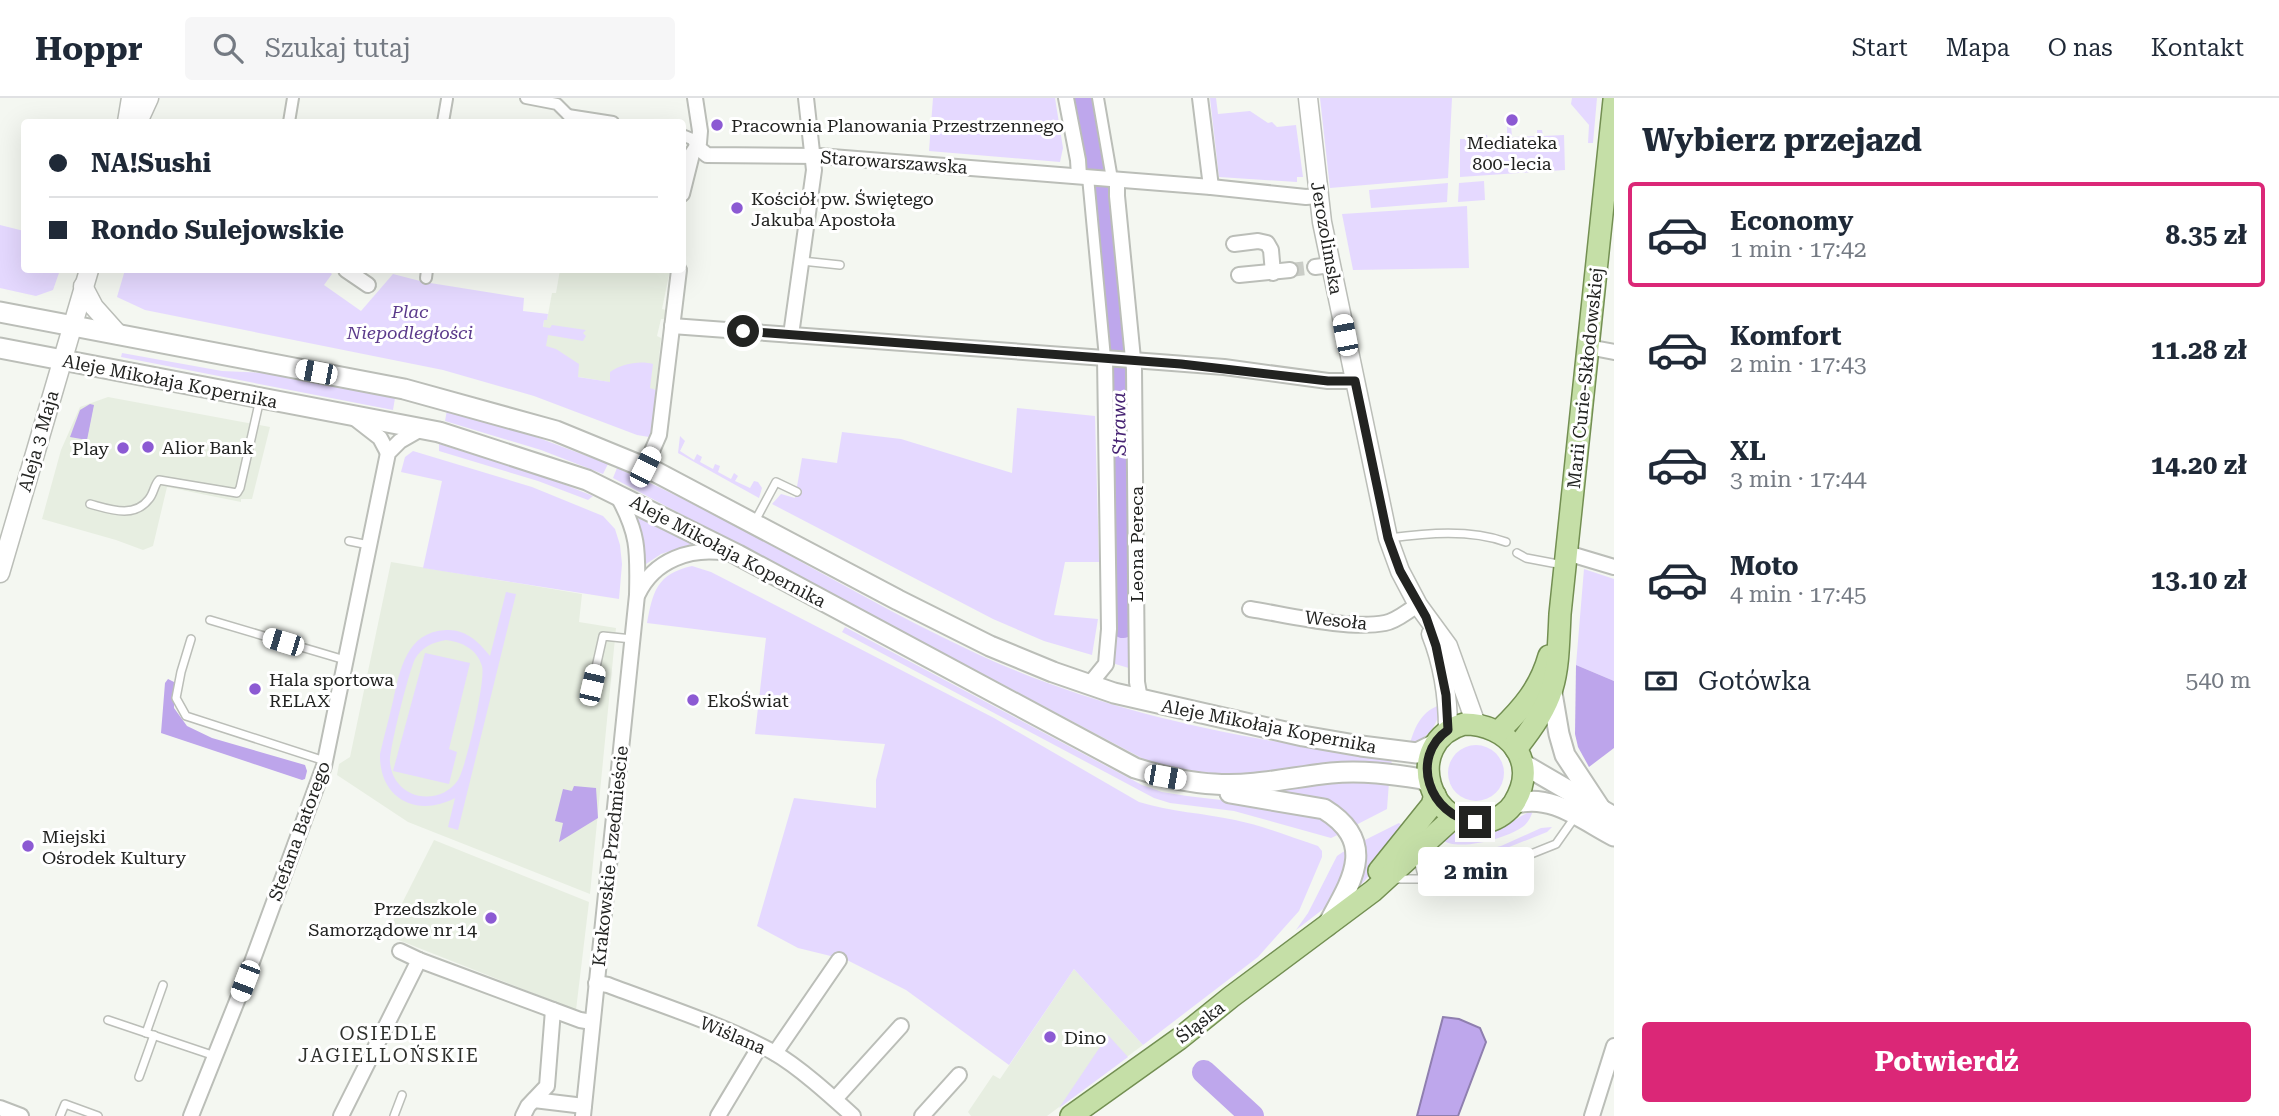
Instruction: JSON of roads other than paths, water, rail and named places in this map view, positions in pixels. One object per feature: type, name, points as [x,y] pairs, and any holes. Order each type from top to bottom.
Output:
[{"type":"main road","name":"Marii Curie-Skłodowskiej","points":[[1520,757],[1552,693],[1557,666],[1588,347],[1610,186],[1614,100]]},
{"type":"main road","name":"Aleje Mikołaja Kopernika","points":[[0,312],[404,389],[556,431],[645,467],[990,646],[1089,685],[1303,736],[1360,746],[1417,752],[1441,737]]},
{"type":"main road","name":"Aleje Mikołaja Kopernika","points":[[0,348],[421,429],[519,456],[616,492],[1135,768],[1165,777],[1213,784],[1284,780],[1357,771],[1422,779],[1432,790]]},
{"type":"main road","name":"Marii Curie-Skłodowskiej","points":[[1499,732],[1528,702],[1538,685],[1560,614]]},
{"type":"main road","points":[[1552,693],[1565,755],[1608,809]]},
{"type":"main road","points":[[1608,809],[1520,757],[1499,732],[1476,724],[1464,724],[1441,737],[1428,767],[1432,790],[1441,805],[1454,817],[1468,821],[1486,821],[1501,815],[1514,804],[1536,799],[1550,802],[1614,836]]},
{"type":"main road","points":[[1514,804],[1523,777],[1520,757]]},
{"type":"main road","points":[[1135,768],[1158,780],[1176,785],[1310,805],[1337,817],[1351,834],[1355,843],[1356,859],[1351,884],[1327,926]]},
{"type":"main road","name":"Śląska","points":[[1327,926],[1373,879],[1432,805],[1432,790]]},
{"type":"main road","name":"Śląska","points":[[1071,1116],[1179,1039],[1327,926],[1387,879],[1454,817]]},
{"type":"street","points":[[128,119],[131,98]]},
{"type":"street","points":[[139,119],[149,98]]},
{"type":"street","points":[[290,119],[293,98]]},
{"type":"street","points":[[443,98],[443,119]]},
{"type":"street","points":[[526,98],[557,101],[567,119]]},
{"type":"street","points":[[686,178],[700,131],[695,98]]},
{"type":"street","points":[[791,335],[814,170],[806,98]]},
{"type":"street","name":"Leona Pereca","points":[[1066,98],[1078,160],[1117,196],[1119,359],[1140,699]]},
{"type":"street","name":"Leona Pereca","points":[[1089,685],[1105,664],[1109,629],[1119,359],[1099,178],[1098,98]]},
{"type":"street","points":[[1200,98],[1211,187]]},
{"type":"street","name":"Jerozolimska","points":[[1308,98],[1323,266],[1355,381],[1388,538],[1400,571],[1422,611],[1448,646],[1476,724]]},
{"type":"street","points":[[686,137],[692,139],[696,147]]},
{"type":"street","name":"Starowarszawska","points":[[696,147],[707,155],[814,156],[1306,197],[1318,195]]},
{"type":"street","points":[[1234,244],[1258,241],[1267,243],[1271,250],[1273,273]]},
{"type":"street","points":[[1240,275],[1290,270]]},
{"type":"street","points":[[350,273],[368,285]]},
{"type":"street","points":[[645,467],[659,435],[679,273]]},
{"type":"street","points":[[86,278],[94,307],[119,335]]},
{"type":"street","name":"Aleja 3 Maja","points":[[0,573],[86,278]]},
{"type":"street","points":[[672,326],[1224,367],[1328,381],[1355,381]]},
{"type":"street","points":[[1588,347],[1614,352]]},
{"type":"street","points":[[351,415],[380,438],[388,453],[400,441],[421,429]]},
{"type":"street","name":"Stefana Batorego","points":[[191,1116],[216,1057],[325,761],[388,453]]},
{"type":"street","name":"Krakowskie Przedmieście","points":[[583,1111],[637,595],[638,552],[634,531],[630,517],[616,492]]},
{"type":"street","points":[[637,595],[648,576],[669,561],[706,551],[738,555]]},
{"type":"street","points":[[1566,559],[1614,567]]},
{"type":"street","name":"Wesoła","points":[[1250,609],[1344,623],[1372,624],[1422,611]]},
{"type":"street","name":"Jerozolimska","points":[[1422,611],[1443,678],[1441,737]]},
{"type":"street","points":[[400,951],[553,1010],[592,1022]]},
{"type":"street","points":[[341,1116],[419,960]]},
{"type":"street","points":[[775,1053],[839,960]]},
{"type":"street","name":"Wiślana","points":[[596,983],[618,989],[775,1053],[853,1116]]},
{"type":"street","points":[[523,1116],[528,1106],[541,1095],[548,1081],[553,1010]]},
{"type":"street","points":[[835,1099],[901,1026]]},
{"type":"street","points":[[718,1116],[760,1046]]},
{"type":"street","points":[[1592,1116],[1614,1046]]},
{"type":"street","points":[[922,1116],[959,1075]]},
{"type":"street","points":[[534,1100],[583,1111]]},
{"type":"street","points":[[0,1108],[21,1116]]},
{"type":"lane","points":[[801,261],[840,265]]},
{"type":"lane","points":[[90,504],[119,511],[136,509],[149,499],[159,480],[237,493],[260,398]]},
{"type":"lane","points":[[754,523],[776,482],[797,492]]},
{"type":"lane","points":[[1388,538],[1430,533],[1489,536],[1506,542]]},
{"type":"lane","points":[[349,541],[369,545]]},
{"type":"lane","points":[[1517,552],[1526,558],[1566,559]]},
{"type":"lane","points":[[209,620],[346,660]]},
{"type":"lane","points":[[592,685],[603,636],[632,639]]},
{"type":"lane","points":[[191,639],[176,698],[186,716],[325,761]]},
{"type":"lane","points":[[1387,879],[1423,879],[1443,883],[1466,880],[1556,844],[1576,816]]},
{"type":"lane","points":[[1416,851],[1423,879]]},
{"type":"lane","points":[[139,1077],[163,985]]},
{"type":"lane","points":[[108,1020],[216,1057]]},
{"type":"lane","points":[[394,1116],[402,1095]]},
{"type":"lane","points":[[60,1116],[65,1104],[97,1116]]},
{"type":"waterway","name":"Strawa","points":[[1083,98],[1104,206],[1117,342],[1123,626]]},
{"type":"waterway","name":"Strawa","points":[[1204,1072],[1252,1116]]},
{"type":"tunnel","points":[[1290,270],[1315,267]]},
{"type":"place","name":"Mediateka 800-lecia","points":[[1512,120]]},
{"type":"place","name":"Pracownia Planowania Przestrzennego","points":[[717,125]]},
{"type":"place","name":"Kościół pw. Świętego Jakuba Apostoła","points":[[737,208]]},
{"type":"place","name":"Alior Bank","points":[[148,447]]},
{"type":"place","name":"Play","points":[[123,448]]},
{"type":"place","name":"Hala sportowa RELAX","points":[[255,689]]},
{"type":"place","name":"EkoŚwiat","points":[[693,700]]},
{"type":"place","name":"Miejski Ośrodek Kultury","points":[[28,846]]},
{"type":"place","name":"Przedszkole Samorządowe nr 14","points":[[491,918]]},
{"type":"place","name":"Dino","points":[[1050,1037]]},
{"type":"district","name":"OSIEDLE JAGIELLOŃSKIE","points":[[389,1044]]},
{"type":"park label","name":"Plac Niepodległości","points":[[410,321]]}]
